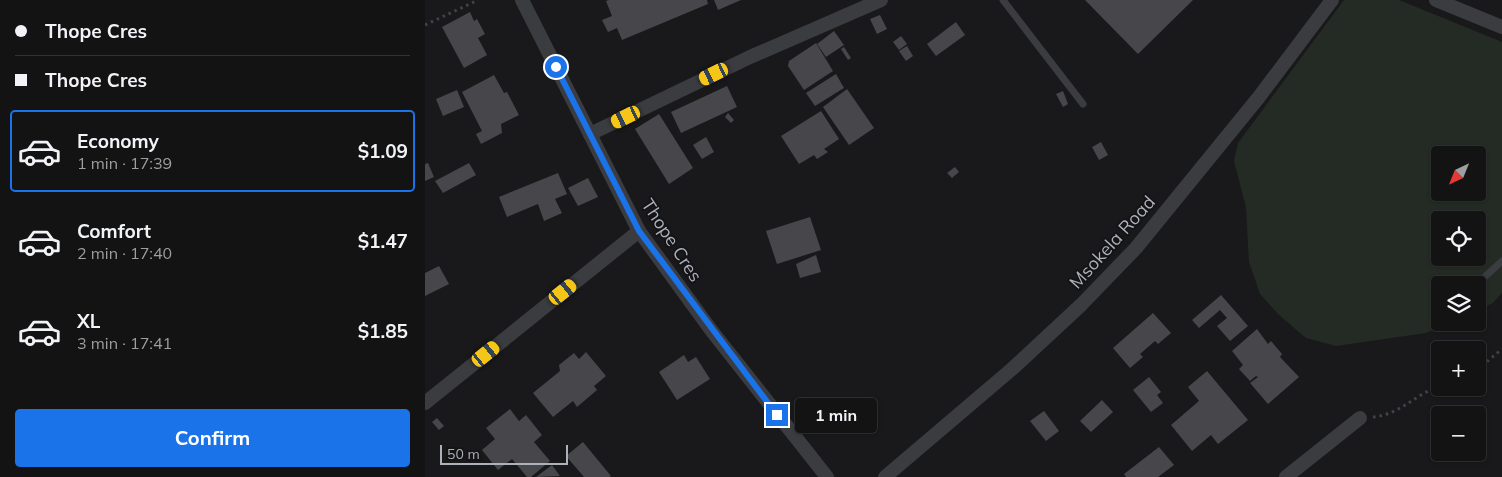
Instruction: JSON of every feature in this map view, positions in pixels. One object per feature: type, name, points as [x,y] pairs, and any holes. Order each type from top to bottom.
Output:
[{"type":"street","name":"Thope Cres","points":[[522,0],[639,231],[717,338],[827,477]]},
{"type":"street","points":[[590,134],[750,57],[881,0]]},
{"type":"street","name":"Msokela Road","points":[[885,477],[1012,369],[1081,305],[1136,248],[1259,97],[1332,0]]},
{"type":"street","points":[[1436,0],[1502,28]]},
{"type":"street","points":[[425,403],[639,231]]},
{"type":"street","points":[[1285,477],[1360,418]]},
{"type":"lane","points":[[1003,0],[1083,104]]},
{"type":"lane","points":[[1486,276],[1502,261]]},
{"type":"path","points":[[425,25],[477,0]]},
{"type":"path","points":[[1486,362],[1502,349]]},
{"type":"path","points":[[1360,418],[1386,416],[1400,410],[1423,392],[1431,389]]},
{"type":"shaded area","points":[[1344,0],[1399,0],[1502,42],[1502,293],[1493,303],[1486,306],[1486,276],[1431,276],[1431,331],[1336,346],[1306,338],[1278,314],[1260,294],[1249,262],[1246,207],[1234,161],[1238,143]]},
{"type":"building","points":[[707,0],[708,4],[622,40],[617,28],[608,32],[602,20],[612,16],[606,1]]},
{"type":"building","points":[[714,0],[741,0],[718,10]]},
{"type":"building","points":[[1085,0],[1193,0],[1138,54]]},
{"type":"building","points":[[470,12],[474,21],[477,19],[485,34],[478,38],[487,55],[464,68],[442,27]]},
{"type":"building","points":[[880,15],[887,29],[877,34],[870,19]]},
{"type":"building","points":[[956,22],[965,35],[936,56],[927,44]]},
{"type":"building","points":[[834,31],[844,45],[826,57],[817,44]]},
{"type":"building","points":[[901,36],[907,44],[899,50],[893,42]]},
{"type":"building","points":[[816,43],[833,71],[804,90],[788,66],[789,61]]},
{"type":"building","points":[[907,46],[913,56],[906,61],[899,51]]},
{"type":"building","points":[[844,47],[851,58],[848,60],[841,49]]},
{"type":"building","points":[[836,74],[844,88],[815,106],[806,93]]},
{"type":"building","points":[[494,75],[504,93],[507,92],[519,115],[501,124],[502,133],[481,144],[476,134],[482,131],[462,92]]},
{"type":"building","points":[[727,86],[737,107],[681,133],[671,112]]},
{"type":"building","points":[[847,89],[874,128],[849,145],[823,107]]},
{"type":"building","points":[[457,90],[464,107],[443,116],[436,99]]},
{"type":"building","points":[[1063,91],[1068,104],[1063,107],[1056,94]]},
{"type":"building","points":[[821,111],[839,139],[824,149],[828,152],[817,159],[814,155],[799,164],[781,136]]},
{"type":"building","points":[[728,113],[734,120],[731,123],[725,117]]},
{"type":"building","points":[[659,114],[693,168],[669,184],[635,129]]},
{"type":"building","points":[[706,137],[714,152],[702,159],[693,145]]},
{"type":"building","points":[[1101,142],[1108,155],[1099,160],[1092,147]]},
{"type":"building","points":[[428,163],[434,177],[425,181],[425,164]]},
{"type":"building","points":[[469,163],[476,175],[443,193],[435,181]]},
{"type":"building","points":[[955,167],[959,172],[952,178],[947,173]]},
{"type":"building","points":[[558,173],[567,194],[555,199],[562,213],[544,221],[538,204],[507,217],[499,197]]},
{"type":"building","points":[[588,178],[598,197],[578,206],[568,188]]},
{"type":"building","points":[[810,217],[821,250],[777,264],[766,231]]},
{"type":"building","points":[[816,255],[821,272],[800,278],[796,264]]},
{"type":"building","points":[[439,266],[449,284],[425,296],[425,273]]},
{"type":"building","points":[[1221,295],[1248,326],[1230,341],[1217,326],[1227,318],[1220,310],[1199,328],[1192,320]]},
{"type":"building","points":[[1153,313],[1171,333],[1158,344],[1155,341],[1140,354],[1143,357],[1130,368],[1113,348]]},
{"type":"building","points":[[1257,329],[1268,344],[1271,341],[1282,354],[1280,357],[1299,377],[1268,404],[1250,383],[1258,377],[1256,376],[1250,381],[1239,369],[1243,365],[1232,351]]},
{"type":"building","points":[[586,352],[606,376],[594,386],[597,390],[577,407],[573,401],[553,417],[533,393],[560,371],[559,365],[574,353],[579,359]]},
{"type":"building","points":[[684,355],[688,362],[696,357],[710,379],[677,400],[659,372]]},
{"type":"building","points":[[1207,371],[1248,420],[1218,444],[1211,435],[1192,451],[1171,425],[1199,401],[1188,387]]},
{"type":"building","points":[[1149,377],[1161,392],[1157,395],[1163,403],[1151,412],[1133,390]]},
{"type":"building","points":[[1102,400],[1113,412],[1091,432],[1080,421]]},
{"type":"building","points":[[510,409],[519,421],[526,415],[542,435],[534,442],[550,461],[531,477],[527,477],[512,459],[498,470],[482,450],[495,439],[486,428]]},
{"type":"building","points":[[1044,411],[1059,431],[1046,441],[1030,421]]},
{"type":"building","points":[[437,418],[444,426],[439,430],[432,422]]},
{"type":"building","points":[[583,442],[611,476],[584,477],[566,456]]},
{"type":"building","points":[[1159,447],[1174,465],[1158,477],[1126,477],[1124,474]]},
{"type":"building","points":[[552,465],[560,476],[536,477]]},
{"type":"route","points":[[556,67],[639,231],[711,330],[777,415]]}]
